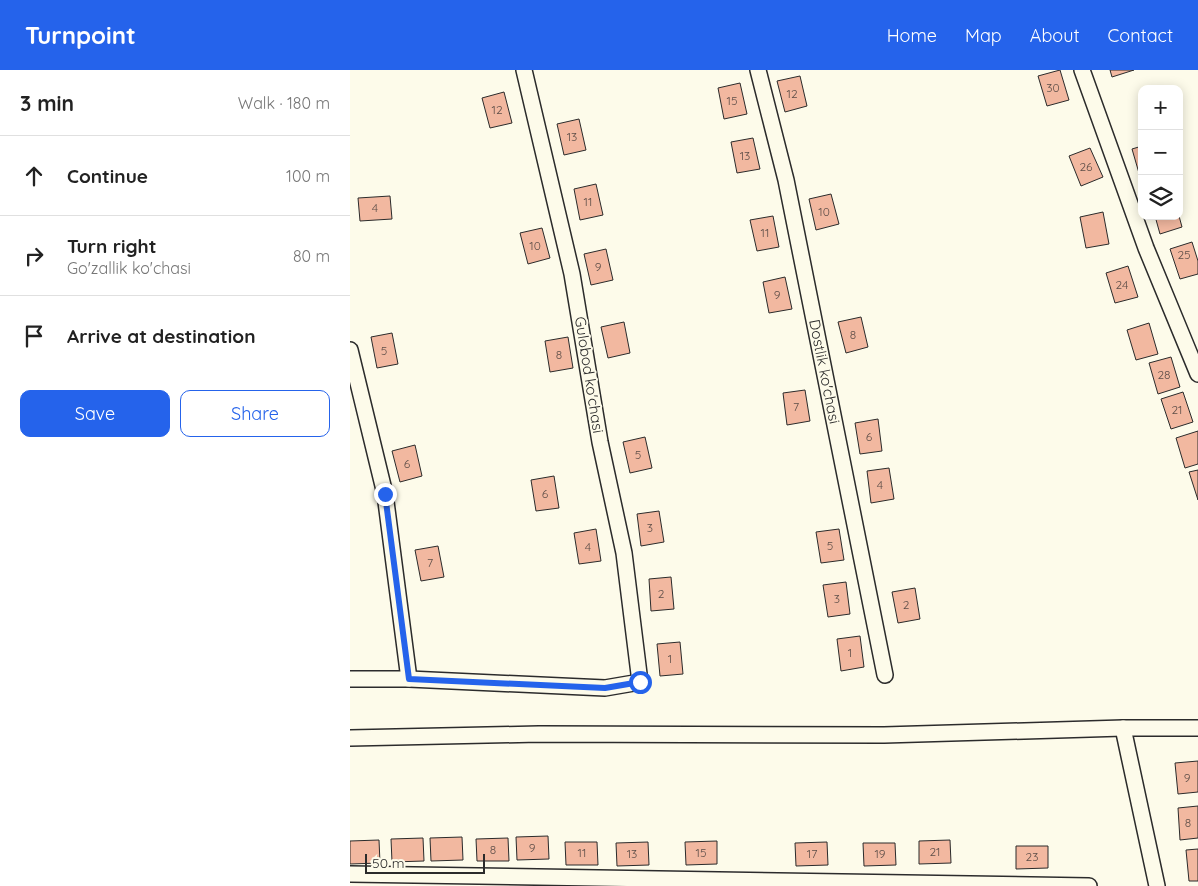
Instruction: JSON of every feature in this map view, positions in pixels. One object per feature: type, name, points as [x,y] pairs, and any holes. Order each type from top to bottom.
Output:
[{"type":"street","name":"Gulobod ko'chasi","points":[[409,679],[605,688],[640,682],[624,553],[600,442],[572,274],[524,70]]},
{"type":"street","name":"Dostlik ko'chasi","points":[[758,70],[786,180],[885,675]]},
{"type":"street","points":[[1082,70],[1146,248],[1198,374]]},
{"type":"street","points":[[350,350],[385,494],[409,679],[350,679]]},
{"type":"street","points":[[1123,728],[1157,886]]},
{"type":"street","points":[[350,738],[539,734],[884,735],[1123,728],[1198,728]]},
{"type":"street","points":[[350,874],[1089,886]]},
{"type":"building","points":[[1060,70],[1069,100],[1047,106],[1038,76]]},
{"type":"building","points":[[1110,70],[1134,70],[1112,77]]},
{"type":"building","points":[[800,76],[807,106],[785,112],[777,81]]},
{"type":"building","points":[[740,83],[747,114],[724,119],[718,88]]},
{"type":"building","points":[[504,92],[512,123],[490,128],[482,98]]},
{"type":"building","points":[[579,119],[586,150],[564,155],[557,124]]},
{"type":"building","points":[[753,138],[760,169],[737,173],[731,142]]},
{"type":"building","points":[[1138,147],[1138,170],[1132,149]]},
{"type":"building","points":[[1090,148],[1103,177],[1081,186],[1069,156]]},
{"type":"building","points":[[596,184],[603,215],[580,220],[574,189]]},
{"type":"building","points":[[831,194],[839,224],[816,230],[809,199]]},
{"type":"building","points":[[390,196],[392,219],[360,221],[358,198]]},
{"type":"building","points":[[1103,212],[1109,244],[1086,248],[1080,217]]},
{"type":"building","points":[[773,216],[779,247],[757,251],[750,220]]},
{"type":"building","points":[[1156,220],[1180,220],[1182,227],[1160,234]]},
{"type":"building","points":[[542,228],[550,258],[528,264],[520,233]]},
{"type":"building","points":[[1192,242],[1198,261],[1198,274],[1180,279],[1170,249]]},
{"type":"building","points":[[606,249],[613,280],[591,285],[584,254]]},
{"type":"building","points":[[1128,266],[1138,297],[1115,303],[1106,273]]},
{"type":"building","points":[[785,277],[792,309],[769,313],[763,282]]},
{"type":"building","points":[[861,317],[868,347],[846,353],[838,322]]},
{"type":"building","points":[[624,322],[630,353],[608,358],[601,327]]},
{"type":"building","points":[[1149,323],[1158,354],[1136,360],[1127,330]]},
{"type":"building","points":[[392,333],[398,364],[377,368],[371,337]]},
{"type":"building","points":[[568,337],[573,368],[550,372],[545,341]]},
{"type":"building","points":[[1171,357],[1180,387],[1158,394],[1149,363]]},
{"type":"building","points":[[805,390],[810,421],[787,425],[783,393]]},
{"type":"building","points":[[1183,392],[1193,422],[1171,429],[1161,399]]},
{"type":"building","points":[[878,419],[882,451],[860,454],[855,423]]},
{"type":"building","points":[[1198,431],[1198,464],[1185,468],[1176,438]]},
{"type":"building","points":[[645,437],[652,468],[630,473],[623,442]]},
{"type":"building","points":[[415,445],[422,476],[400,482],[392,451]]},
{"type":"building","points":[[889,468],[894,499],[871,503],[867,471]]},
{"type":"building","points":[[1198,470],[1198,500],[1189,472]]},
{"type":"building","points":[[554,476],[559,508],[536,511],[531,480]]},
{"type":"building","points":[[659,511],[664,542],[641,546],[637,514]]},
{"type":"building","points":[[596,529],[601,561],[579,564],[574,533]]},
{"type":"building","points":[[839,529],[844,560],[821,563],[816,532]]},
{"type":"building","points":[[438,546],[444,577],[421,581],[415,550]]},
{"type":"building","points":[[671,577],[674,609],[651,611],[649,579]]},
{"type":"building","points":[[846,582],[850,614],[828,617],[823,585]]},
{"type":"building","points":[[915,588],[920,619],[898,623],[892,592]]},
{"type":"building","points":[[860,636],[864,667],[841,671],[837,639]]},
{"type":"building","points":[[680,642],[683,674],[660,676],[657,644]]},
{"type":"building","points":[[1198,761],[1198,792],[1178,794],[1175,763]]},
{"type":"building","points":[[1198,806],[1198,838],[1180,840],[1178,808]]},
{"type":"building","points":[[548,836],[549,859],[517,860],[516,837]]},
{"type":"building","points":[[462,837],[463,860],[431,861],[430,838]]},
{"type":"building","points":[[423,838],[424,861],[392,862],[391,839]]},
{"type":"building","points":[[508,838],[509,861],[477,861],[476,839]]},
{"type":"building","points":[[379,840],[380,863],[350,864],[350,841]]},
{"type":"building","points":[[950,840],[951,863],[919,864],[919,841]]},
{"type":"building","points":[[717,841],[717,864],[686,865],[685,842]]},
{"type":"building","points":[[565,842],[597,842],[598,865],[566,865]]},
{"type":"building","points":[[648,842],[649,865],[617,866],[616,843]]},
{"type":"building","points":[[827,842],[828,865],[796,866],[795,843]]},
{"type":"building","points":[[863,843],[895,843],[896,865],[864,866]]},
{"type":"building","points":[[1016,846],[1048,846],[1048,868],[1016,869]]},
{"type":"building","points":[[1198,849],[1198,881],[1189,881],[1186,850]]},
{"type":"route","points":[[385,494],[409,679],[605,688],[640,682]]}]
